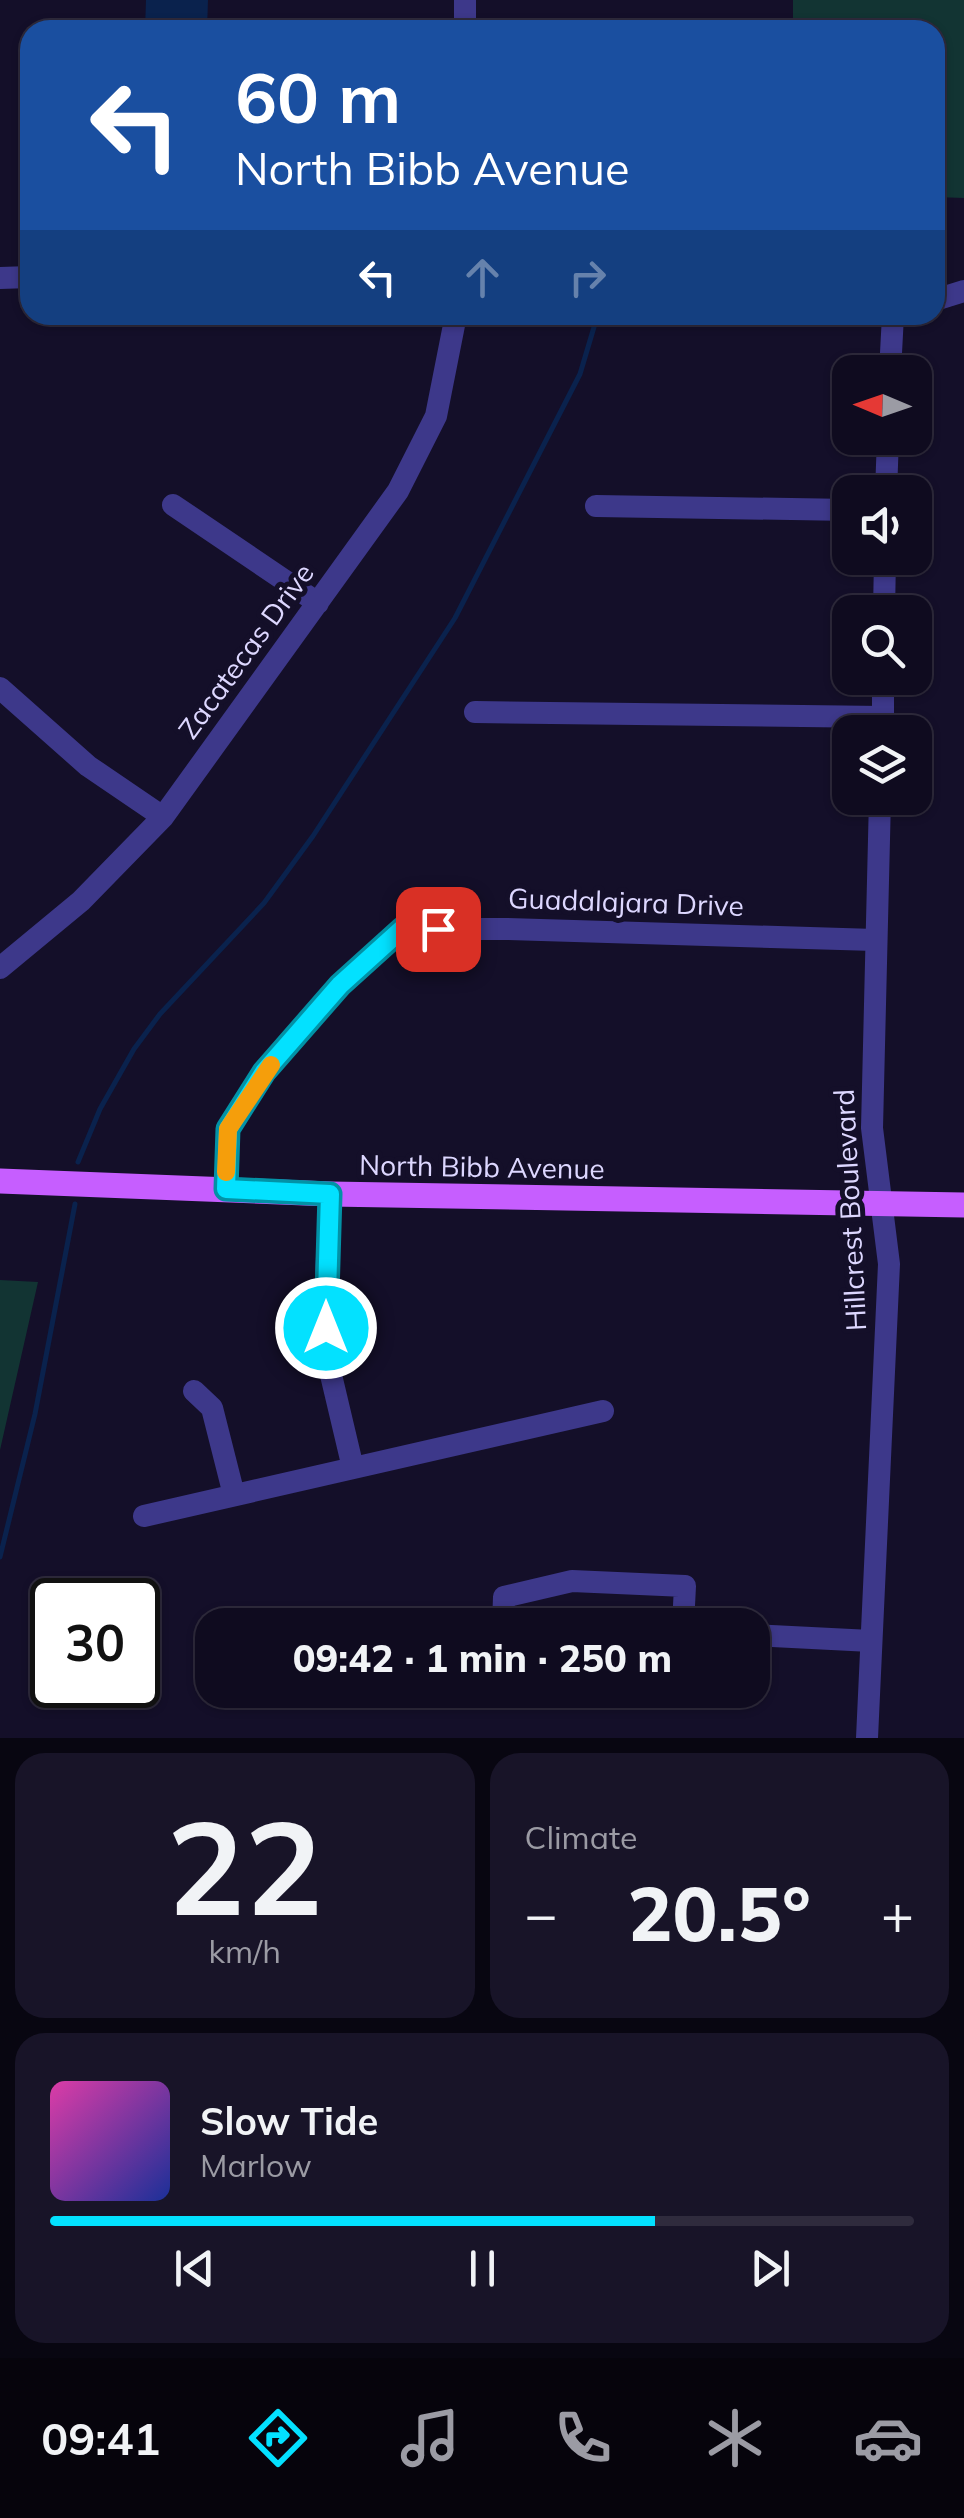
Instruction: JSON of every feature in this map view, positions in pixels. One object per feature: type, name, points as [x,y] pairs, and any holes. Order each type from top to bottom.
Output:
[{"type":"main road","name":"North Bibb Avenue","points":[[0,1181],[330,1194],[964,1206]]},
{"type":"street","name":"Zacatecas Drive","points":[[0,968],[81,901],[163,817],[398,491],[436,416],[454,325]]},
{"type":"street","points":[[891,355],[892,325]]},
{"type":"street","points":[[173,504],[318,604]]},
{"type":"street","points":[[596,506],[832,510]]},
{"type":"street","points":[[0,688],[88,766],[163,817]]},
{"type":"street","points":[[474,712],[832,723]]},
{"type":"street","name":"Hillcrest Boulevard","points":[[867,1738],[889,1264],[872,1128],[880,815]]},
{"type":"street","name":"Guadalajara Drive","points":[[226,1189],[228,1129],[264,1072],[340,985],[402,929],[508,928],[876,940]]},
{"type":"street","points":[[330,1194],[325,1299],[327,1358],[353,1468]]},
{"type":"street","points":[[194,1391],[212,1408],[234,1495]]},
{"type":"street","points":[[144,1516],[603,1411]]},
{"type":"street","points":[[504,1608],[504,1597],[572,1581],[684,1586],[683,1608]]},
{"type":"street","points":[[770,1636],[872,1641]]},
{"type":"green space","points":[[793,0],[964,0],[964,198],[945,197],[945,20],[793,20]]},
{"type":"green space","points":[[0,1280],[38,1282],[0,1450]]},
{"type":"water","points":[[146,0],[208,0],[207,20],[145,20]]},
{"type":"waterway","points":[[78,1162],[100,1109],[134,1049],[160,1014],[264,903],[313,836],[455,618],[580,374],[595,325]]},
{"type":"waterway","points":[[0,1557],[35,1414],[75,1204]]},
{"type":"slow traffic","points":[[226,1172],[228,1129],[271,1065]]},
{"type":"route","points":[[326,1328],[330,1194],[226,1189],[228,1129],[264,1072],[340,985],[402,929],[438,929]]}]
